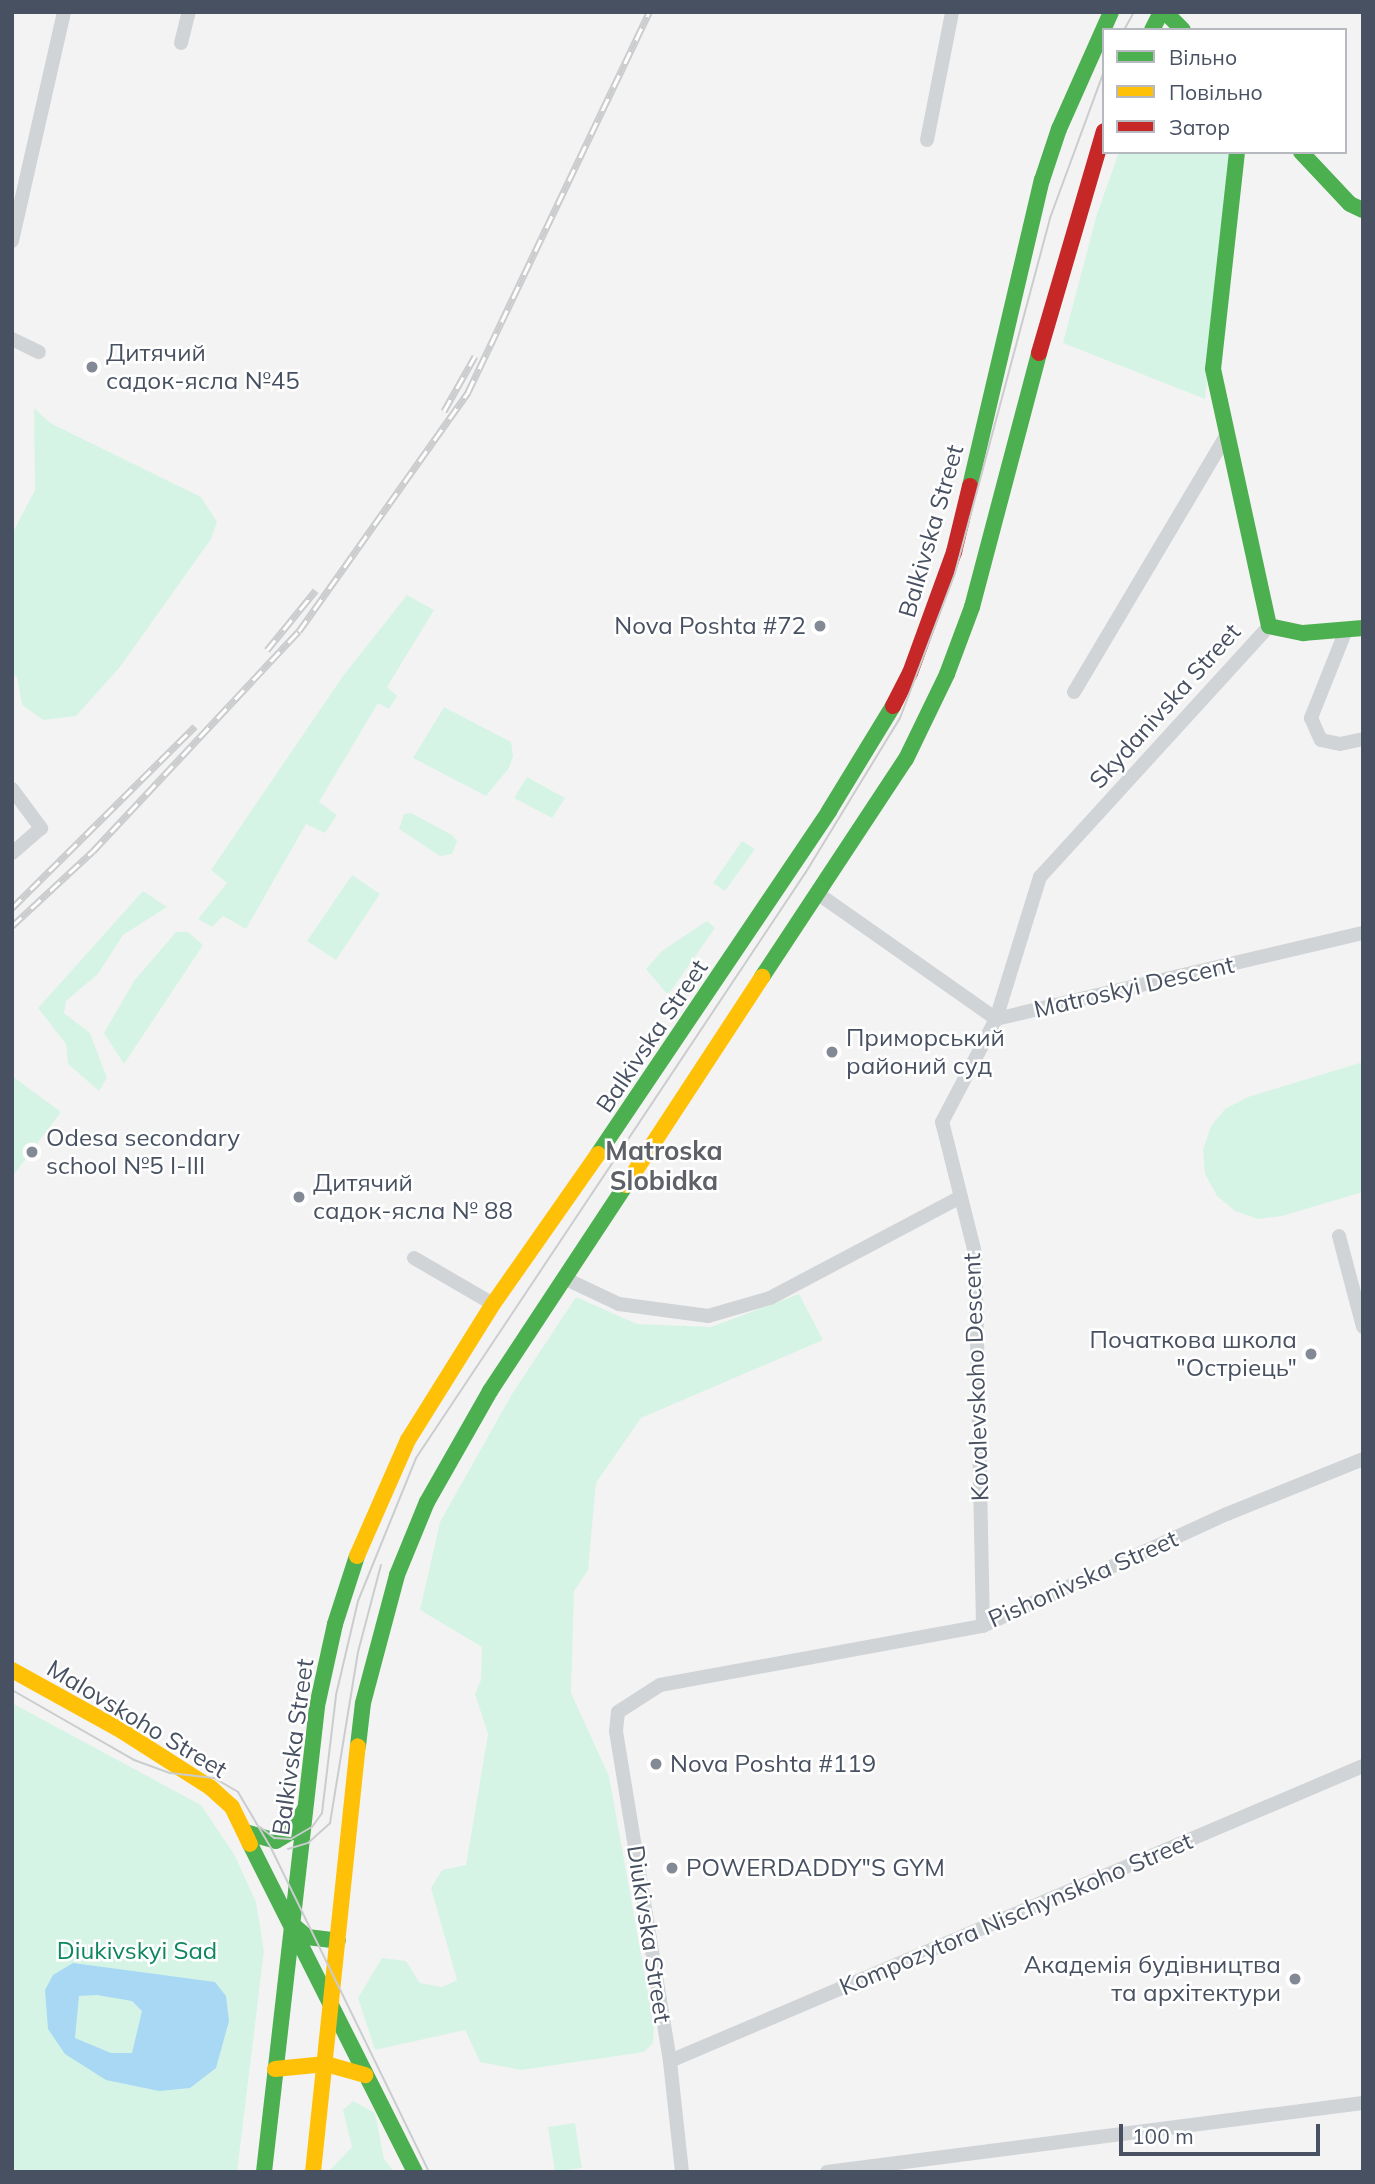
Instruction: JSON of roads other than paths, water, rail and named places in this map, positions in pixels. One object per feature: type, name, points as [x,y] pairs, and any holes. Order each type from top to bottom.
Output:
[{"type":"main road","name":"Balkivska Street","points":[[1104,28],[1111,12]]},
{"type":"main road","points":[[1153,28],[1163,12],[1180,28]]},
{"type":"main road","name":"Balkivska Street","points":[[264,2172],[317,1706],[335,1624],[362,1541],[408,1440],[494,1304],[639,1097],[829,811],[880,731],[910,673],[954,552],[1042,180],[1059,129],[1102,32]]},
{"type":"main road","points":[[313,2172],[332,2014],[363,1703],[397,1575],[427,1502],[490,1391],[906,759],[947,674],[972,607],[1071,232],[1102,137]]},
{"type":"main road","name":"Skydanivska Street","points":[[1237,154],[1213,369],[1269,626]]},
{"type":"main road","points":[[1303,154],[1350,204],[1363,211]]},
{"type":"main road","points":[[1269,626],[1303,633],[1355,629]]},
{"type":"main road","name":"Malovskoho Street","points":[[12,1670],[211,1788],[232,1807],[291,1924],[332,2014],[415,2172]]},
{"type":"main road","points":[[245,1832],[276,1840],[291,1832],[307,1805]]},
{"type":"main road","points":[[291,1924],[307,1937],[338,1941]]},
{"type":"main road","points":[[275,2068],[326,2064],[365,2075]]},
{"type":"street","points":[[12,241],[64,12]]},
{"type":"street","points":[[181,43],[189,12]]},
{"type":"street","points":[[927,140],[952,12]]},
{"type":"street","points":[[12,339],[39,352]]},
{"type":"street","points":[[1074,692],[1227,435]]},
{"type":"street","name":"Skydanivska Street","points":[[996,1019],[1040,877],[1269,626]]},
{"type":"street","points":[[1355,629],[1311,718],[1321,740],[1340,744],[1363,739]]},
{"type":"street","points":[[12,789],[41,828],[12,853]]},
{"type":"street","points":[[817,893],[996,1019]]},
{"type":"street","name":"Matroskyi Descent","points":[[996,1019],[1363,933]]},
{"type":"street","name":"Kovalevskoho Descent","points":[[983,1626],[975,1253],[942,1122],[996,1019]]},
{"type":"street","points":[[566,1279],[618,1304],[708,1316],[770,1298],[961,1197]]},
{"type":"street","points":[[1339,1236],[1363,1327]]},
{"type":"street","points":[[414,1258],[494,1304]]},
{"type":"street","name":"Pishonivska Street","points":[[630,1702],[660,1685],[983,1626],[1227,1514],[1363,1459]]},
{"type":"street","name":"Diukivska Street","points":[[630,1702],[618,1712],[616,1731],[670,2061],[682,2172]]},
{"type":"street","name":"Kompozytora Nischynskoho Street","points":[[670,2061],[1363,1766]]},
{"type":"street","points":[[827,2172],[1363,2103]]},
{"type":"water","points":[[73,1963],[215,1982],[226,1996],[229,2021],[216,2068],[190,2088],[159,2091],[106,2080],[65,2054],[48,2029],[45,1990],[53,1975]],"holes":[[[97,1995],[132,2001],[142,2011],[132,2053],[111,2053],[75,2038],[79,1996]]]},
{"type":"tram line","points":[[1125,28],[1134,12]]},
{"type":"tram line","points":[[260,1827],[274,1838],[291,1839],[312,1827],[322,1813],[336,1695],[358,1601],[416,1458],[806,872],[900,718],[955,573],[1050,218],[1102,76]]},
{"type":"tram line","points":[[288,1849],[308,1843],[330,1823],[358,1652],[381,1565]]},
{"type":"tram line","points":[[12,1690],[134,1760],[170,1773],[214,1778],[238,1792],[271,1848],[429,2172]]},
{"type":"railway","points":[[12,926],[93,851],[299,631],[468,392],[649,12]]},
{"type":"railway","points":[[444,411],[475,356]]},
{"type":"railway","points":[[267,650],[316,590]]},
{"type":"railway","points":[[12,908],[195,726]]},
{"type":"place","name":"Дитячий садок-ясла №45","points":[[92,367]]},
{"type":"place","name":"Nova Poshta #72","points":[[820,626]]},
{"type":"place","name":"Приморський районий суд","points":[[832,1052]]},
{"type":"place","name":"Odesa secondary school №5 I-III","points":[[32,1152]]},
{"type":"place","name":"Дитячий садок-ясла № 88","points":[[299,1197]]},
{"type":"place","name":"Початкова школа \"Остріець\"","points":[[1311,1354]]},
{"type":"place","name":"Nova Poshta #119","points":[[656,1764]]},
{"type":"place","name":"POWERDADDY\"S GYM","points":[[672,1868]]},
{"type":"place","name":"Академія будівництва та архітектури","points":[[1295,1979]]},
{"type":"district","name":"Matroska Slobidka","points":[[664,1166]]},
{"type":"park label","name":"Diukivskyi Sad","points":[[137,1951]]}]
